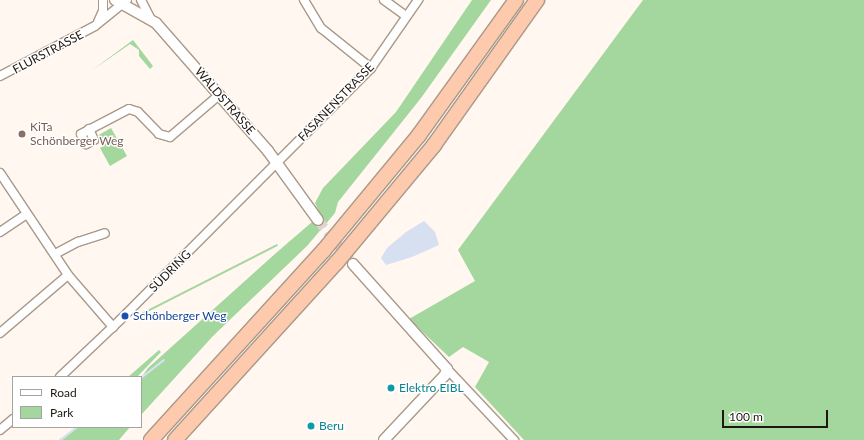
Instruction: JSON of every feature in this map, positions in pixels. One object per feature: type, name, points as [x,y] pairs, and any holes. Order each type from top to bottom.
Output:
[{"type":"highway","points":[[151,440],[329,244],[419,135],[516,0]]},
{"type":"highway","points":[[175,440],[337,262],[423,158],[537,0]]},
{"type":"street","name":"FLURSTRASSE","points":[[95,26],[103,11],[103,0]]},
{"type":"street","points":[[140,0],[150,18]]},
{"type":"street","points":[[304,0],[321,28],[371,68]]},
{"type":"street","points":[[384,0],[406,16]]},
{"type":"street","name":"FASANENSTRASSE","points":[[276,161],[371,68],[418,0]]},
{"type":"street","name":"FLURSTRASSE","points":[[0,76],[95,26],[122,1]]},
{"type":"street","name":"WALDSTRASSE","points":[[122,1],[150,18],[219,95],[276,161],[318,220]]},
{"type":"street","points":[[89,129],[129,109],[138,112],[158,134],[170,137],[219,95]]},
{"type":"street","name":"SÜDRING","points":[[61,376],[113,327],[276,161]]},
{"type":"street","points":[[0,173],[68,275],[113,327]]},
{"type":"street","points":[[0,232],[27,214]]},
{"type":"street","points":[[55,254],[78,242],[105,233]]},
{"type":"street","points":[[353,264],[445,365],[446,369],[514,440]]},
{"type":"street","points":[[0,333],[68,275]]},
{"type":"street","points":[[384,440],[445,375],[446,369]]},
{"type":"street","points":[[0,430],[12,420]]},
{"type":"green space","points":[[472,0],[491,0],[421,98],[338,202],[335,213],[307,246],[213,336],[142,414],[142,377],[148,368],[276,253],[312,222],[314,224],[321,216],[315,203],[323,188],[396,112]]},
{"type":"green space","points":[[643,0],[864,0],[864,440],[524,440],[475,387],[489,362],[463,347],[449,357],[409,319],[475,281],[458,250]]},
{"type":"green space","points":[[133,40],[153,66],[150,69],[139,56],[139,50],[130,44],[91,71]]},
{"type":"green space","points":[[111,128],[127,156],[110,166],[100,148],[103,146],[97,136]]},
{"type":"green space","points":[[277,244],[278,246],[139,317],[138,315]]},
{"type":"green space","points":[[159,350],[161,352],[138,376],[129,376]]},
{"type":"green space","points":[[77,428],[129,428],[119,440],[62,440]]},
{"type":"water","points":[[424,221],[435,232],[439,245],[412,257],[386,265],[381,258],[387,248],[406,232]]},
{"type":"waterway","points":[[142,377],[164,360]]},
{"type":"waterway","points":[[60,440],[76,428]]},
{"type":"tunnel","points":[[318,220],[353,264]]},
{"type":"place","name":"KiTa Schönberger Weg","points":[[22,134]]},
{"type":"place","name":"Schönberger Weg","points":[[125,316]]},
{"type":"place","name":"Elektro EIBL","points":[[391,388]]},
{"type":"place","name":"Beru","points":[[311,426]]}]
